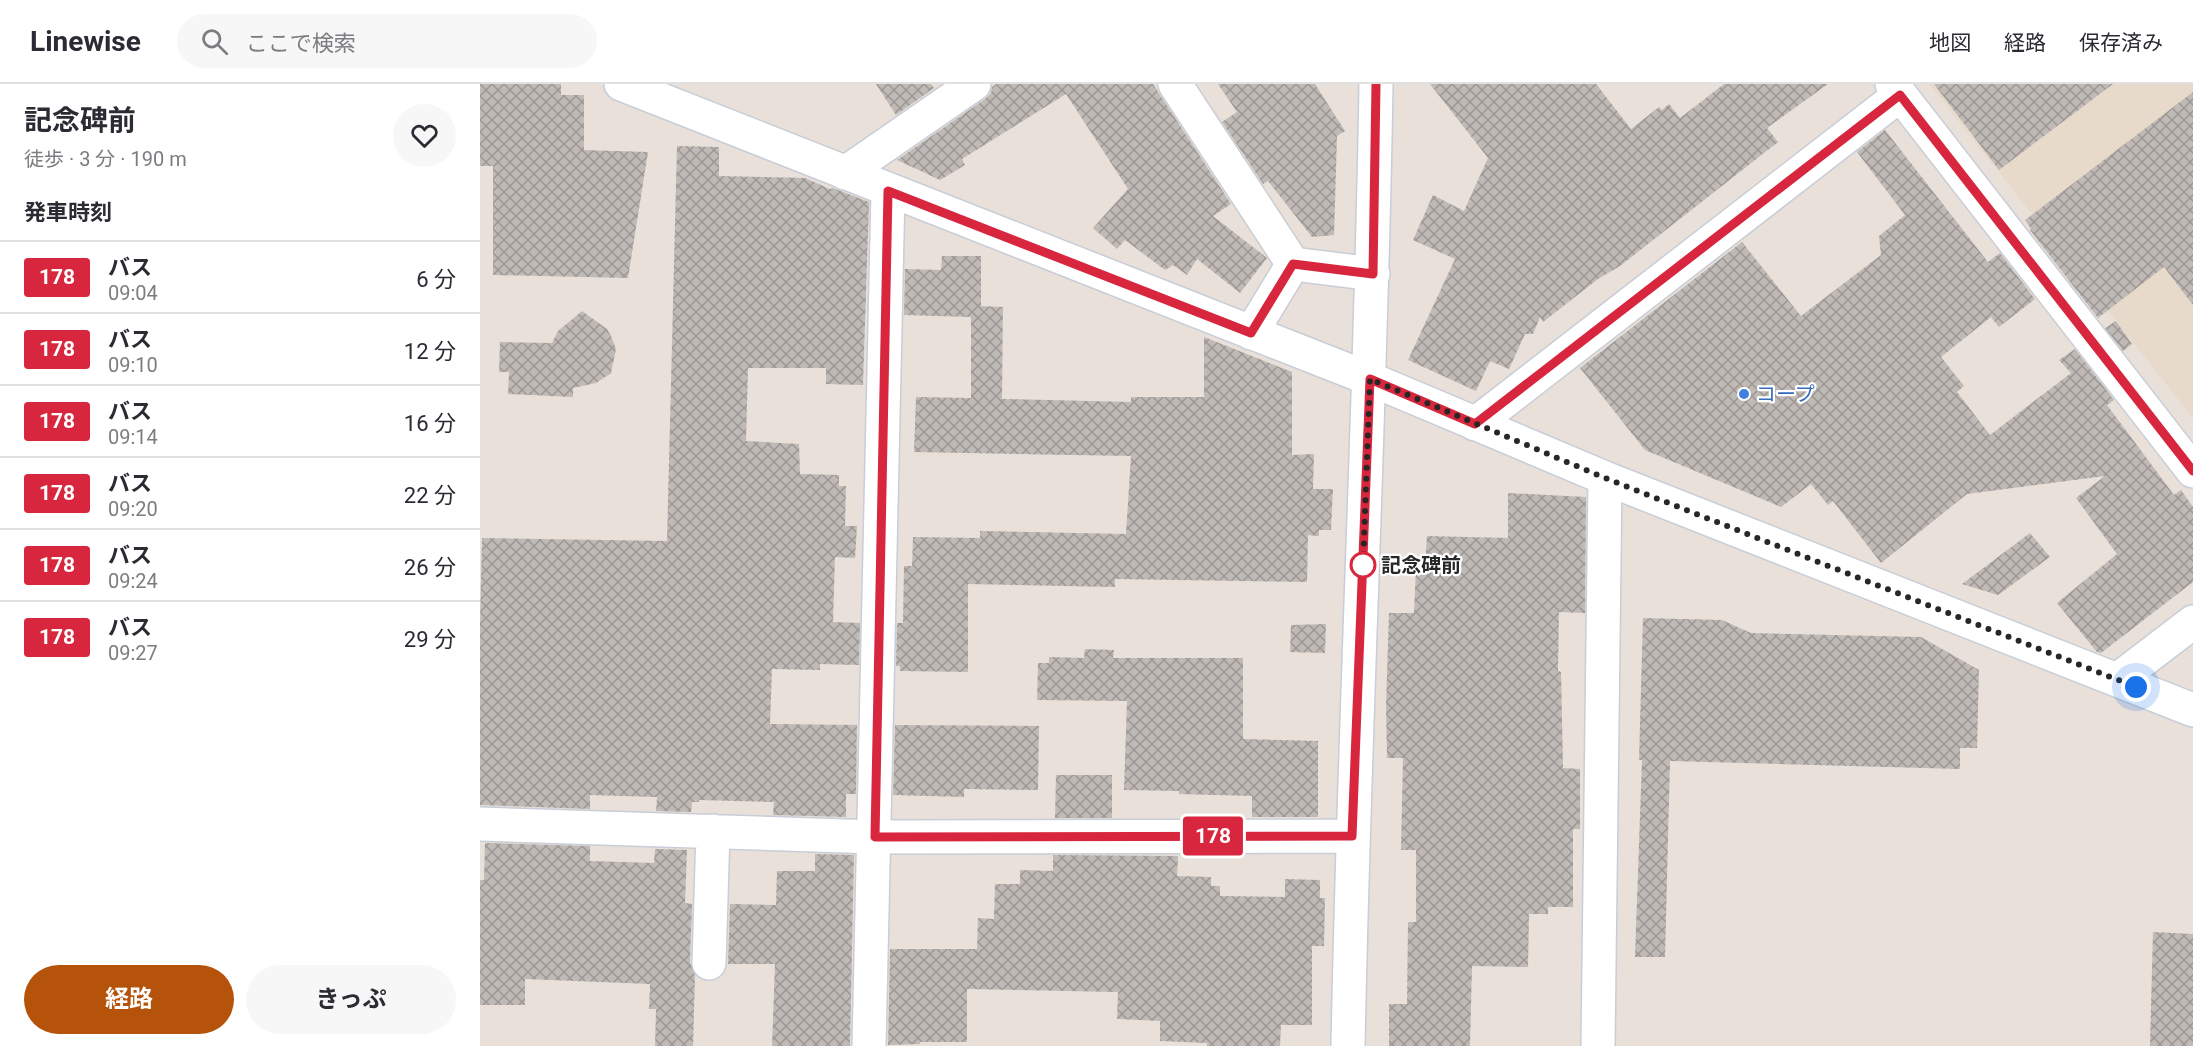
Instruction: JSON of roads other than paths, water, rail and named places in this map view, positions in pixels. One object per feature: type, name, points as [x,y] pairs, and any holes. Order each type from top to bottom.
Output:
[{"type":"street","points":[[621,84],[1370,379],[1605,478],[2193,710]]},
{"type":"street","points":[[845,173],[974,84]]},
{"type":"street","points":[[1175,84],[1293,264],[1373,274]]},
{"type":"street","points":[[1348,1046],[1352,836],[1370,379],[1376,84]]},
{"type":"street","points":[[1475,424],[1896,89],[2193,471]]},
{"type":"street","points":[[869,1046],[888,191]]},
{"type":"street","points":[[1251,333],[1293,264]]},
{"type":"street","points":[[1598,1046],[1605,478]]},
{"type":"street","points":[[2117,680],[2193,622]]},
{"type":"street","points":[[480,824],[875,837],[1352,836]]},
{"type":"street","points":[[709,963],[712,831]]},
{"type":"place","name":"コープ","points":[[1744,394]]},
{"type":"place","name":"記念碑前","points":[[1363,565]]}]
